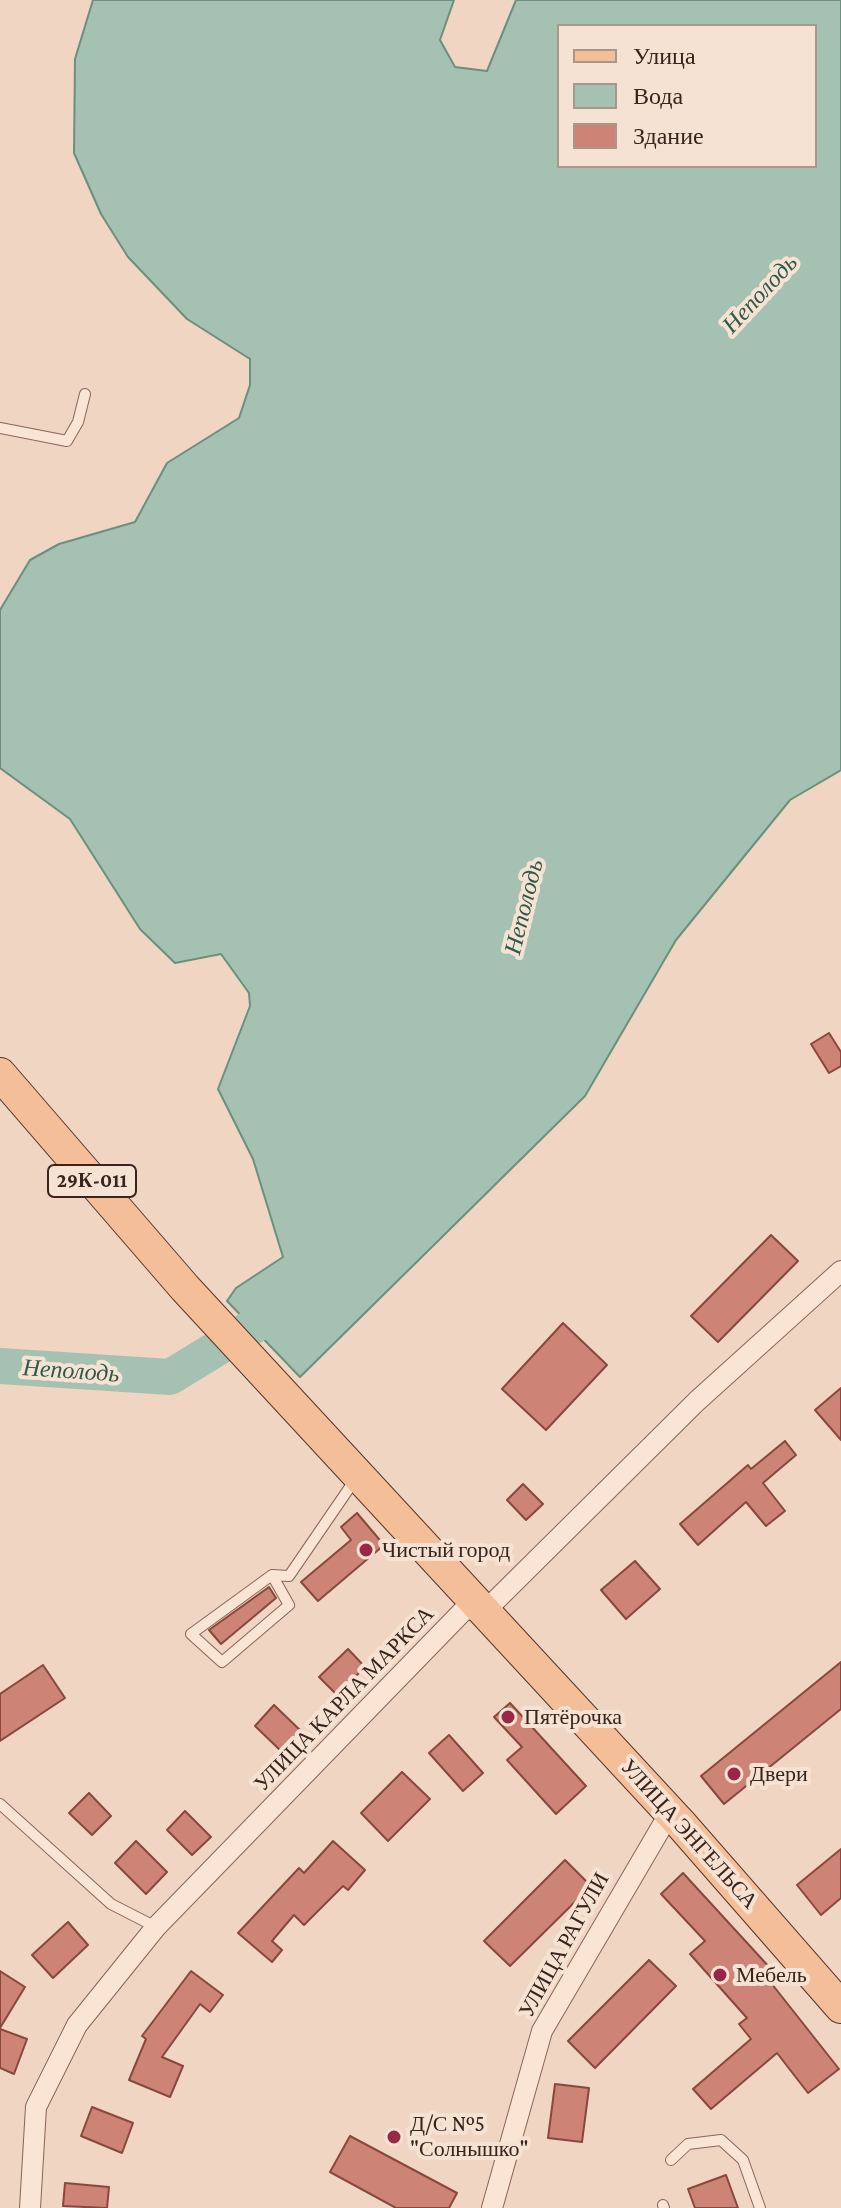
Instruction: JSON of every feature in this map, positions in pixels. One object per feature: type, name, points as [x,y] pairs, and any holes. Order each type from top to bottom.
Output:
[{"type":"main road","name":"УЛИЦА ЭНГЕЛЬСА","points":[[0,1074],[185,1288],[837,1991]]},
{"type":"street","name":"УЛИЦА КАРЛА МАРКСА","points":[[30,2208],[36,2107],[77,2025],[156,1927],[465,1609],[485,1611],[697,1401],[841,1271]]},
{"type":"street","name":"УЛИЦА РАГУЛИ","points":[[492,2208],[542,2031],[665,1821],[680,1823]]},
{"type":"lane","points":[[0,428],[67,441],[78,422],[85,394]]},
{"type":"lane","points":[[272,1575],[289,1605],[222,1662],[191,1634],[272,1575],[289,1576],[352,1484],[371,1489]]},
{"type":"lane","points":[[0,1804],[111,1904],[156,1927]]},
{"type":"lane","points":[[671,2160],[688,2144],[721,2140],[743,2160],[760,2208]]},
{"type":"water","points":[[93,0],[454,0],[440,40],[455,67],[487,71],[516,0],[841,0],[841,770],[790,800],[676,940],[585,1096],[300,1377],[227,1301],[236,1288],[283,1257],[253,1159],[218,1089],[250,1006],[249,993],[221,954],[175,963],[140,929],[70,819],[0,768],[0,610],[30,560],[59,544],[135,522],[167,463],[239,418],[250,385],[250,359],[187,319],[128,257],[101,214],[74,153],[75,59]]},
{"type":"building","points":[[829,1033],[841,1052],[841,1066],[829,1073],[811,1044]]},
{"type":"building","points":[[771,1235],[798,1261],[718,1342],[691,1316]]},
{"type":"building","points":[[563,1323],[607,1365],[546,1430],[502,1389]]},
{"type":"building","points":[[841,1388],[841,1440],[815,1410]]},
{"type":"building","points":[[785,1441],[796,1455],[763,1483],[785,1511],[766,1526],[746,1502],[698,1545],[680,1524],[748,1465],[751,1469]]},
{"type":"building","points":[[523,1484],[543,1504],[526,1520],[507,1500]]},
{"type":"building","points":[[357,1513],[384,1545],[318,1601],[301,1582],[351,1540],[341,1527]]},
{"type":"building","points":[[635,1561],[660,1589],[626,1619],[601,1590]]},
{"type":"building","points":[[269,1587],[276,1598],[221,1644],[209,1630]]},
{"type":"building","points":[[348,1649],[365,1667],[337,1695],[319,1677]]},
{"type":"building","points":[[841,1662],[841,1709],[724,1804],[701,1776]]},
{"type":"building","points":[[43,1665],[65,1698],[0,1741],[0,1694]]},
{"type":"building","points":[[510,1703],[586,1786],[556,1814],[507,1760],[522,1747],[494,1717]]},
{"type":"building","points":[[274,1705],[302,1732],[282,1752],[255,1726]]},
{"type":"building","points":[[449,1735],[483,1773],[463,1791],[429,1753]]},
{"type":"building","points":[[402,1772],[430,1799],[388,1841],[361,1813]]},
{"type":"building","points":[[89,1793],[111,1816],[92,1835],[69,1813]]},
{"type":"building","points":[[185,1811],[211,1837],[192,1855],[167,1830]]},
{"type":"building","points":[[136,1841],[167,1872],[146,1894],[115,1863]]},
{"type":"building","points":[[333,1841],[365,1870],[348,1890],[343,1886],[304,1925],[294,1915],[272,1941],[282,1950],[272,1962],[238,1933],[299,1868],[304,1873]]},
{"type":"building","points":[[841,1849],[841,1898],[821,1915],[797,1885]]},
{"type":"building","points":[[565,1860],[591,1886],[510,1966],[484,1941]]},
{"type":"building","points":[[683,1873],[771,1969],[764,1974],[839,2069],[808,2093],[777,2053],[711,2109],[693,2089],[751,2039],[739,2024],[747,2018],[690,1954],[705,1941],[661,1894]]},
{"type":"building","points":[[68,1922],[88,1945],[53,1978],[32,1955]]},
{"type":"building","points":[[649,1960],[676,1986],[595,2068],[568,2041]]},
{"type":"building","points":[[0,1971],[25,1987],[0,2028]]},
{"type":"building","points":[[191,1971],[223,1995],[210,2012],[200,2004],[162,2057],[183,2066],[170,2097],[129,2080],[146,2039],[142,2036]]},
{"type":"building","points":[[0,2029],[27,2039],[14,2074],[0,2068]]},
{"type":"building","points":[[555,2084],[589,2088],[582,2142],[548,2138]]},
{"type":"building","points":[[92,2107],[133,2123],[122,2153],[81,2136]]},
{"type":"building","points":[[350,2136],[457,2193],[449,2208],[396,2208],[330,2172]]},
{"type":"building","points":[[726,2175],[738,2208],[695,2208],[688,2189]]},
{"type":"building","points":[[65,2183],[109,2187],[107,2208],[63,2206]]},
{"type":"waterway","name":"Неполодь","points":[[0,1366],[170,1377],[293,1302]]},
{"type":"place","name":"Чистый город","points":[[366,1550]]},
{"type":"place","name":"Пятёрочка","points":[[508,1717]]},
{"type":"place","name":"Двери","points":[[734,1774]]},
{"type":"place","name":"Мебель","points":[[720,1975]]},
{"type":"place","name":"Д/С №5 \"Солнышко\"","points":[[394,2137]]}]
